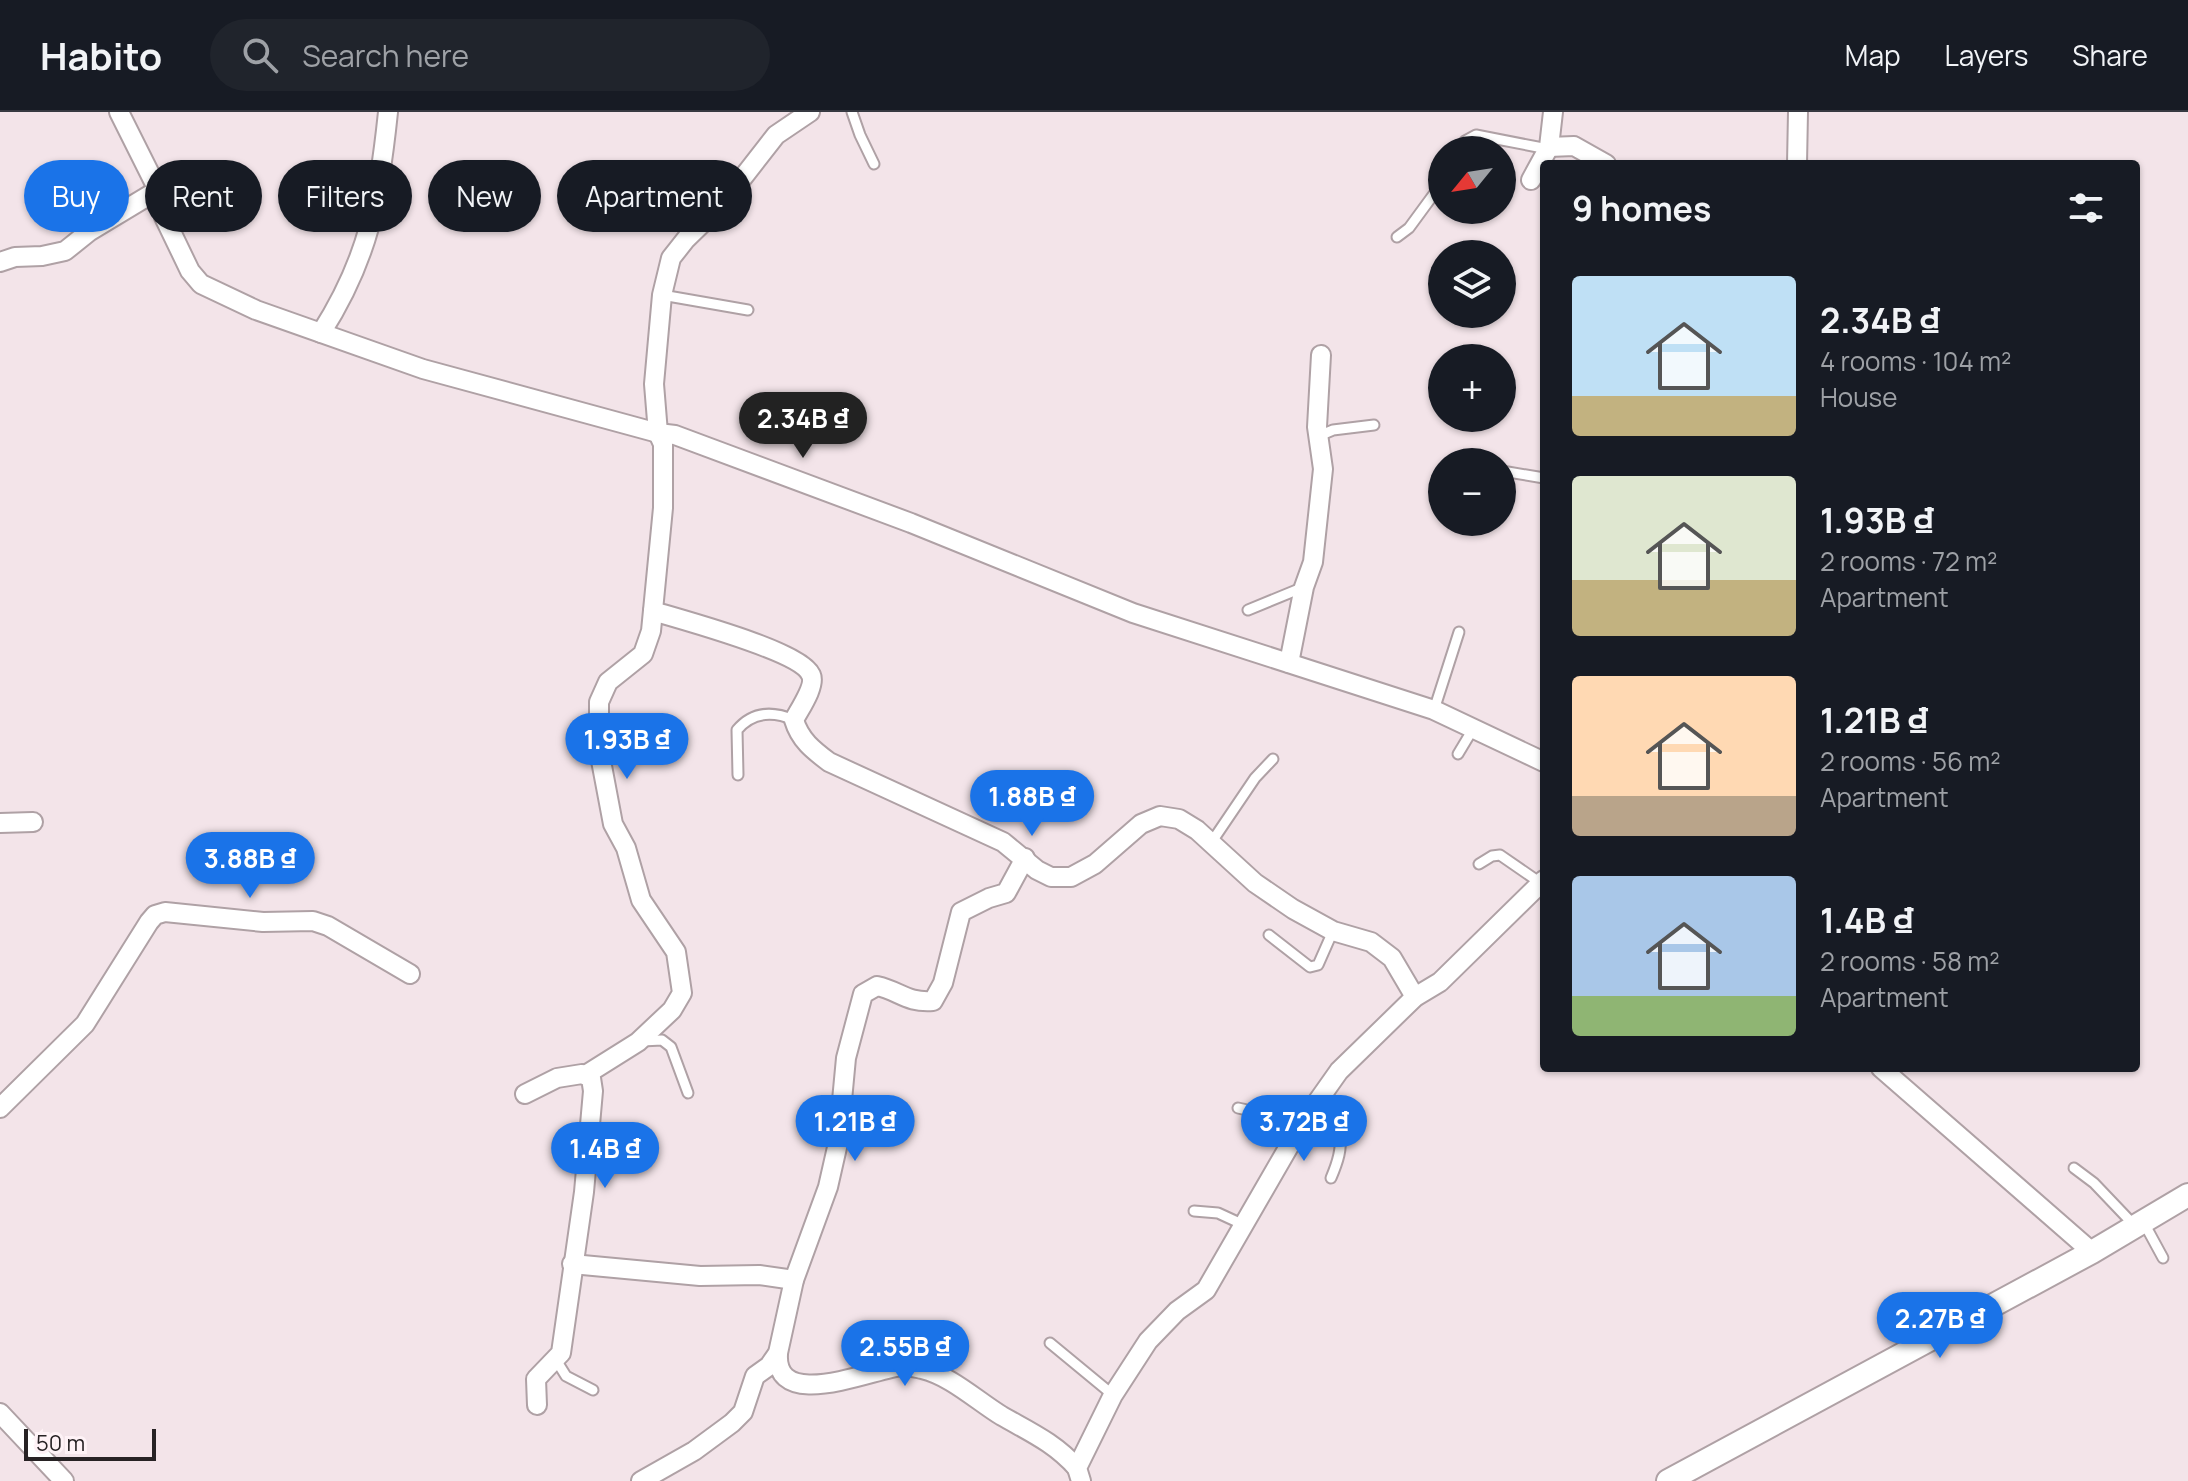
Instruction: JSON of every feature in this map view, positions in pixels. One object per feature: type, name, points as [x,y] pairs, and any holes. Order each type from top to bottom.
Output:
[{"type":"street","points":[[119,112],[145,164]]},
{"type":"street","points":[[321,333],[342,300],[361,258],[380,185],[388,112]]},
{"type":"street","points":[[525,1094],[557,1078],[587,1074],[638,1042],[672,1010],[682,993],[676,952],[641,900],[626,848],[613,824],[599,750],[599,702],[608,682],[643,654],[651,631],[663,508],[663,444],[658,433],[654,384],[662,295],[671,258],[723,203],[776,135],[810,112]]},
{"type":"street","points":[[1542,160],[1548,148],[1553,112]]},
{"type":"street","points":[[1797,160],[1798,112]]},
{"type":"street","points":[[1548,148],[1574,146],[1599,160]]},
{"type":"street","points":[[1531,180],[1540,163]]},
{"type":"street","points":[[0,262],[15,257],[65,251],[90,231],[145,198]]},
{"type":"street","points":[[171,232],[190,271],[201,284],[256,310],[423,369],[675,435],[911,523],[1133,613],[1434,710],[1540,760]]},
{"type":"street","points":[[1289,663],[1304,587],[1313,562],[1323,469],[1317,427],[1321,355]]},
{"type":"street","points":[[653,611],[755,643],[800,663],[811,673],[813,682],[794,720],[798,733],[812,750],[829,762],[1003,842],[1037,870],[1051,877],[1071,877],[1095,864],[1141,824],[1160,816],[1179,819],[1255,883],[1293,909],[1333,931],[1371,942],[1392,958],[1415,997]]},
{"type":"street","points":[[0,823],[33,822]]},
{"type":"street","points":[[1025,858],[1006,893],[978,902],[961,912],[943,983],[933,1001],[901,998],[877,986],[863,994],[846,1058],[838,1143],[828,1187],[794,1280],[777,1364],[780,1372],[792,1381],[804,1384],[844,1381],[903,1366],[924,1370],[947,1380],[1063,1451],[1079,1474]]},
{"type":"street","points":[[1079,1474],[1113,1395],[1148,1341],[1177,1311],[1206,1290],[1303,1122],[1339,1071],[1415,997],[1440,982],[1540,885]]},
{"type":"street","points":[[0,1108],[85,1024],[155,915],[176,913],[263,922],[313,921],[328,926],[410,974]]},
{"type":"street","points":[[1886,1072],[2092,1252]]},
{"type":"street","points":[[537,1405],[536,1379],[561,1353],[584,1192],[593,1091],[591,1078],[587,1074]]},
{"type":"street","points":[[1668,1481],[2092,1252],[2188,1195]]},
{"type":"street","points":[[572,1264],[700,1276],[759,1275],[794,1280]]},
{"type":"street","points":[[641,1481],[694,1451],[732,1423],[743,1412],[755,1376],[769,1366],[778,1353]]},
{"type":"street","points":[[0,1413],[64,1481]]},
{"type":"lane","points":[[852,112],[874,164]]},
{"type":"lane","points":[[1516,142],[1548,148]]},
{"type":"lane","points":[[1397,237],[1409,228],[1428,202]]},
{"type":"lane","points":[[662,295],[748,310]]},
{"type":"lane","points":[[1319,436],[1333,430],[1374,425]]},
{"type":"lane","points":[[1516,473],[1540,477]]},
{"type":"lane","points":[[1248,610],[1304,587]]},
{"type":"lane","points":[[1434,710],[1459,632]]},
{"type":"lane","points":[[738,775],[737,730],[743,723],[755,716],[778,713],[794,720]]},
{"type":"lane","points":[[1458,754],[1473,729]]},
{"type":"lane","points":[[1211,843],[1255,778],[1273,759]]},
{"type":"lane","points":[[1479,864],[1500,855],[1540,880]]},
{"type":"lane","points":[[1269,935],[1310,967],[1318,965],[1333,931]]},
{"type":"lane","points":[[638,1042],[662,1040],[671,1047],[688,1093]]},
{"type":"lane","points":[[1316,1104],[1334,1120],[1341,1140],[1339,1159],[1331,1178]]},
{"type":"lane","points":[[1238,1108],[1303,1122]]},
{"type":"lane","points":[[2074,1168],[2140,1225],[2163,1258]]},
{"type":"lane","points":[[1194,1211],[1218,1213],[1244,1225]]},
{"type":"lane","points":[[1899,1301],[1911,1309],[1919,1321],[1925,1342]]},
{"type":"lane","points":[[1050,1343],[1113,1395]]},
{"type":"lane","points":[[556,1360],[566,1376],[593,1390]]}]
